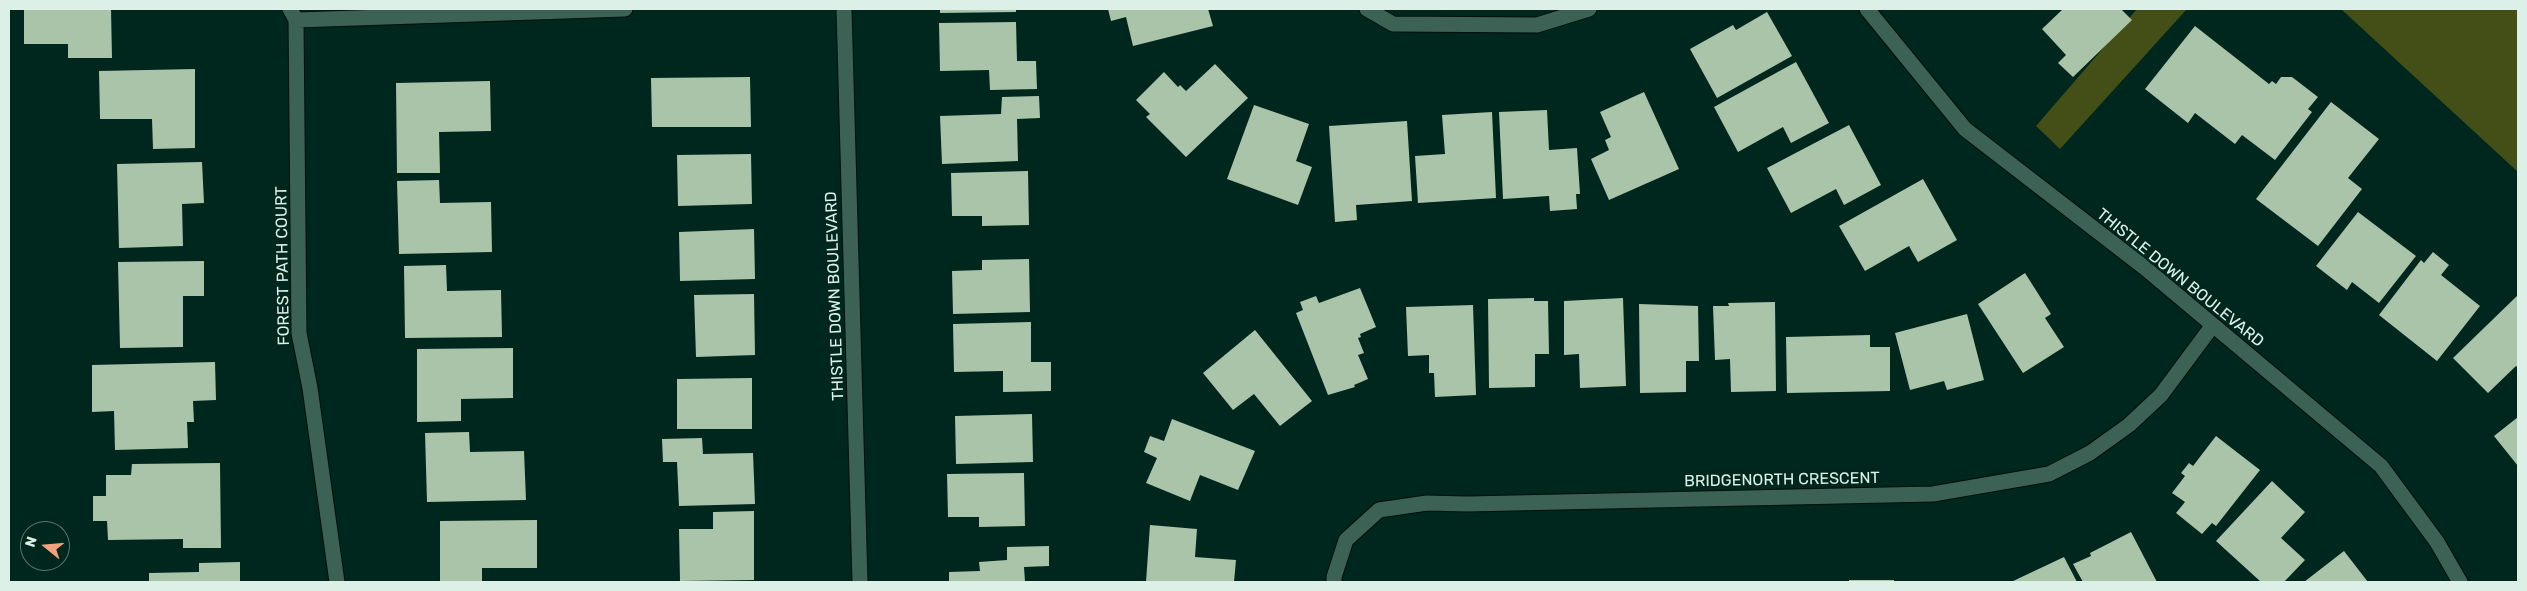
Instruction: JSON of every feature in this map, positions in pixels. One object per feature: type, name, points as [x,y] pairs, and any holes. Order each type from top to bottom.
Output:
[{"type":"street","points":[[293,14],[625,9]]},
{"type":"street","name":"THISTLE DOWN BOULEVARD","points":[[844,9],[860,582]]},
{"type":"street","points":[[1367,9],[1392,24],[1536,25],[1589,9]]},
{"type":"street","name":"THISTLE DOWN BOULEVARD","points":[[1867,9],[1964,129],[2145,268],[2381,466],[2437,542],[2460,582]]},
{"type":"street","name":"FOREST PATH COURT","points":[[293,14],[299,333],[310,388],[337,582]]},
{"type":"street","name":"BRIDGENORTH CRESCENT","points":[[1334,582],[1346,540],[1378,510],[1427,503],[1477,504],[1933,494],[2049,474],[2090,453],[2142,413],[2161,395],[2213,325]]},
{"type":"green space","points":[[2137,9],[2187,9],[2060,149],[2036,126]]},
{"type":"green space","points":[[2341,9],[2518,9],[2518,172]]},
{"type":"building","points":[[24,9],[111,9],[112,58],[68,58],[68,44],[24,44]]},
{"type":"building","points":[[940,9],[1016,9],[1016,12],[940,13]]},
{"type":"building","points":[[1108,9],[1208,9],[1213,26],[1133,46],[1126,17],[1111,21]]},
{"type":"building","points":[[2063,9],[2121,9],[2132,20],[2073,77],[2058,63],[2066,55],[2042,29]]},
{"type":"building","points":[[1767,12],[1792,56],[1717,98],[1690,49],[1733,25],[1736,30]]},
{"type":"building","points":[[1016,22],[1017,61],[1036,61],[1037,89],[990,90],[989,70],[940,71],[939,23]]},
{"type":"building","points":[[2195,26],[2269,84],[2272,81],[2276,84],[2281,77],[2292,77],[2318,97],[2308,109],[2312,112],[2275,160],[2242,135],[2235,144],[2195,113],[2188,123],[2145,89]]},
{"type":"building","points":[[1796,62],[1829,123],[1791,143],[1783,127],[1738,152],[1714,107]]},
{"type":"building","points":[[1215,64],[1248,98],[1186,157],[1146,117],[1150,114],[1136,100],[1164,72],[1178,87],[1180,85],[1186,91]]},
{"type":"building","points":[[195,69],[195,148],[153,149],[152,119],[100,119],[99,71]]},
{"type":"building","points":[[750,77],[751,127],[652,127],[651,78]]},
{"type":"building","points":[[490,81],[491,131],[439,132],[440,173],[397,173],[396,83]]},
{"type":"building","points":[[1644,92],[1679,169],[1609,200],[1591,159],[1609,150],[1605,140],[1611,137],[1600,112]]},
{"type":"building","points":[[1039,96],[1040,118],[1017,119],[1018,161],[942,164],[940,116],[1001,114],[1002,97]]},
{"type":"building","points":[[2331,102],[2379,139],[2348,178],[2362,189],[2318,246],[2256,199]]},
{"type":"building","points":[[1254,105],[1309,124],[1296,161],[1312,167],[1298,205],[1227,179]]},
{"type":"building","points":[[1547,110],[1549,150],[1577,148],[1580,194],[1576,194],[1577,209],[1550,211],[1549,196],[1503,199],[1499,112]]},
{"type":"building","points":[[1492,112],[1496,198],[1418,203],[1415,156],[1445,154],[1442,115]]},
{"type":"building","points":[[1407,121],[1412,201],[1356,205],[1357,220],[1335,222],[1329,126]]},
{"type":"building","points":[[1849,125],[1881,185],[1844,205],[1836,189],[1791,213],[1767,168]]},
{"type":"building","points":[[751,154],[752,204],[678,206],[677,155]]},
{"type":"building","points":[[202,162],[204,203],[182,204],[183,246],[119,248],[117,164]]},
{"type":"building","points":[[1028,171],[1029,225],[982,226],[982,216],[952,216],[951,173]]},
{"type":"building","points":[[1923,179],[1957,240],[1918,262],[1909,246],[1865,271],[1839,226]]},
{"type":"building","points":[[439,180],[440,203],[491,202],[492,252],[399,254],[397,181]]},
{"type":"building","points":[[2358,212],[2416,256],[2379,303],[2352,282],[2347,290],[2316,266]]},
{"type":"building","points":[[754,229],[755,279],[680,281],[679,232]]},
{"type":"building","points":[[2433,252],[2449,265],[2441,275],[2480,306],[2437,361],[2379,315],[2421,260],[2424,263]]},
{"type":"building","points":[[1029,259],[1030,312],[953,314],[952,271],[982,270],[982,260]]},
{"type":"building","points":[[204,261],[204,296],[183,296],[183,347],[120,348],[118,262]]},
{"type":"building","points":[[446,265],[447,291],[501,290],[502,337],[405,338],[404,266]]},
{"type":"building","points":[[2025,273],[2051,314],[2045,318],[2064,347],[2023,373],[1978,304]]},
{"type":"building","points":[[1360,288],[1376,327],[1360,334],[1361,337],[1358,338],[1364,353],[1358,355],[1368,379],[1354,385],[1355,387],[1328,395],[1296,313],[1303,310],[1300,302],[1316,296],[1319,303]]},
{"type":"building","points":[[754,294],[755,355],[696,357],[694,295]]},
{"type":"building","points":[[2518,295],[2518,368],[2516,366],[2488,393],[2453,358]]},
{"type":"building","points":[[1534,298],[1534,301],[1548,301],[1549,354],[1535,354],[1535,387],[1489,388],[1488,299]]},
{"type":"building","points":[[1623,298],[1626,386],[1580,388],[1579,354],[1564,355],[1564,301]]},
{"type":"building","points":[[1775,302],[1776,391],[1731,392],[1730,359],[1715,360],[1713,306],[1729,306],[1728,303]]},
{"type":"building","points":[[1639,304],[1698,306],[1699,361],[1686,361],[1686,392],[1640,393]]},
{"type":"building","points":[[1473,305],[1476,395],[1435,397],[1434,373],[1429,373],[1429,355],[1408,356],[1406,307]]},
{"type":"building","points":[[1967,314],[1984,380],[1947,390],[1944,381],[1910,390],[1895,333]]},
{"type":"building","points":[[1031,322],[1031,362],[1051,362],[1051,391],[1003,392],[1003,371],[954,372],[953,324]]},
{"type":"building","points":[[1255,330],[1312,401],[1280,426],[1254,394],[1233,410],[1203,373]]},
{"type":"building","points":[[1870,335],[1870,347],[1890,347],[1890,391],[1787,393],[1786,337]]},
{"type":"building","points":[[513,348],[513,398],[461,399],[461,421],[417,422],[417,349]]},
{"type":"building","points":[[215,362],[216,400],[193,401],[194,422],[187,422],[188,448],[115,450],[114,411],[92,412],[92,365]]},
{"type":"building","points":[[752,378],[752,429],[677,429],[677,379]]},
{"type":"building","points":[[1032,414],[1033,462],[956,464],[955,416]]},
{"type":"building","points":[[2518,417],[2518,466],[2494,436]]},
{"type":"building","points":[[1172,419],[1255,451],[1238,490],[1200,475],[1190,501],[1146,483],[1157,458],[1144,452],[1150,436],[1164,441]]},
{"type":"building","points":[[469,432],[470,452],[524,451],[526,500],[427,502],[425,433]]},
{"type":"building","points":[[2216,436],[2260,470],[2216,526],[2212,523],[2202,534],[2176,513],[2185,502],[2172,493],[2185,476],[2181,473],[2189,463],[2193,466]]},
{"type":"building","points":[[702,438],[703,454],[753,453],[755,504],[679,506],[677,462],[663,462],[662,439]]},
{"type":"building","points":[[220,463],[221,548],[183,548],[183,539],[108,540],[107,521],[93,521],[93,496],[106,496],[106,475],[131,475],[132,464]]},
{"type":"building","points":[[1024,473],[1025,526],[979,527],[979,517],[948,517],[947,474]]},
{"type":"building","points":[[2272,481],[2305,512],[2281,538],[2305,560],[2284,582],[2261,582],[2216,541]]},
{"type":"building","points":[[754,511],[754,580],[680,581],[679,529],[713,529],[713,512]]},
{"type":"building","points":[[537,520],[537,568],[482,568],[482,582],[440,582],[440,521]]},
{"type":"building","points":[[1150,525],[1197,529],[1195,557],[1236,560],[1234,582],[1146,582]]},
{"type":"building","points":[[2131,532],[2157,582],[2083,582],[2073,564],[2091,556],[2090,553]]},
{"type":"building","points":[[1049,546],[1049,566],[1024,567],[1025,582],[949,582],[949,572],[980,571],[979,562],[1007,560],[1007,547]]},
{"type":"building","points":[[2344,551],[2368,582],[2304,582]]},
{"type":"building","points":[[2064,557],[2077,582],[2011,582]]},
{"type":"building","points":[[240,562],[240,582],[149,582],[149,573],[199,572],[199,563]]},
{"type":"building","points":[[1849,580],[1894,580],[1894,582],[1849,582]]}]
